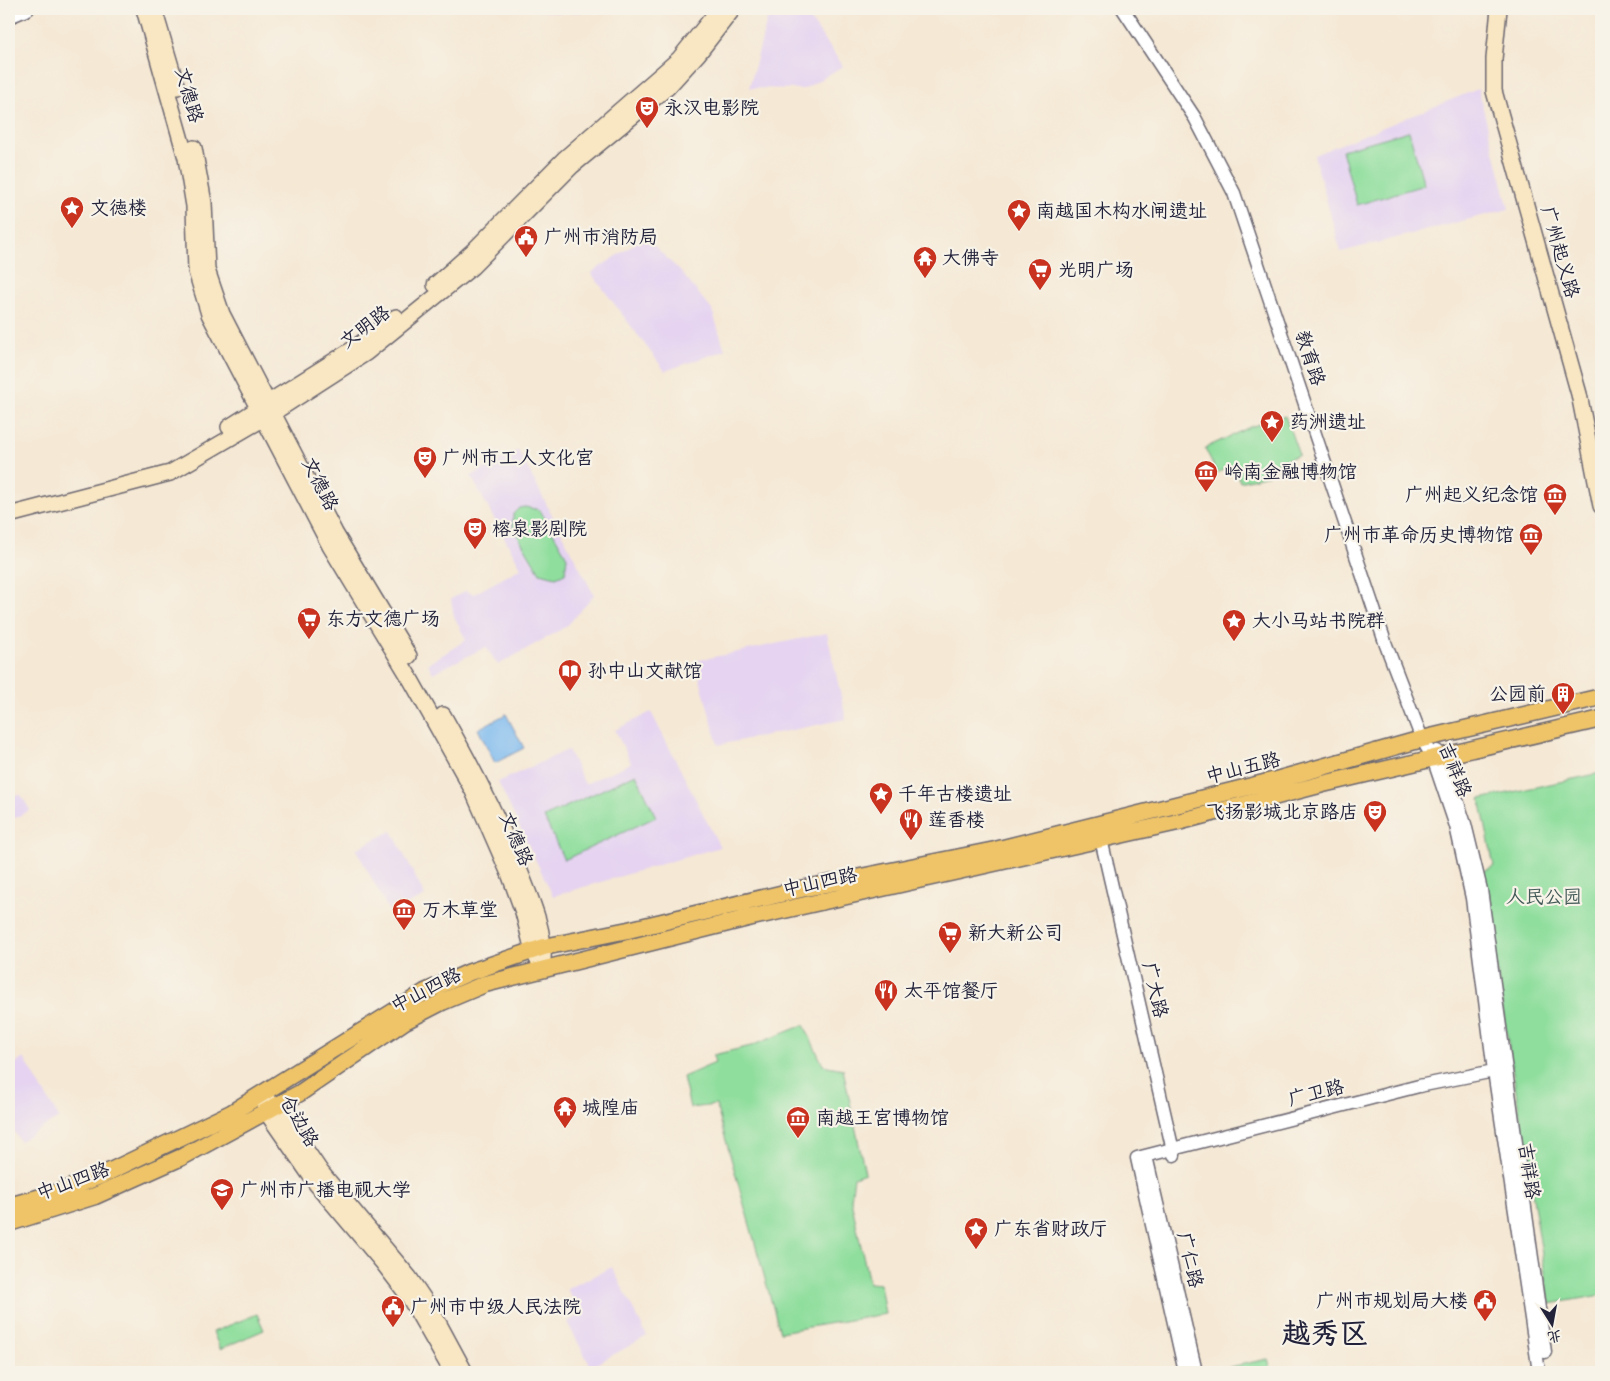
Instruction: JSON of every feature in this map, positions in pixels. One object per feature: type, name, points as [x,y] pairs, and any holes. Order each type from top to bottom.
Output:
[{"type":"main road","name":"文德路","points":[[144,9],[181,140],[190,180],[194,206],[196,271],[200,288],[216,331],[422,678],[485,792],[528,891],[538,949]]},
{"type":"main road","name":"文德路","points":[[154,9],[199,168],[204,203],[205,255],[212,289],[265,411]]},
{"type":"main road","points":[[682,65],[719,9]]},
{"type":"main road","points":[[682,65],[733,9]]},
{"type":"main road","name":"广州起义路","points":[[1498,9],[1494,78],[1496,99],[1579,394],[1601,506]]},
{"type":"main road","name":"文明路","points":[[9,515],[164,476],[191,463],[356,347],[440,281],[564,159],[682,65]]},
{"type":"main road","name":"文明路","points":[[9,506],[146,471],[171,462],[265,411]]},
{"type":"main road","name":"中山五路","points":[[896,878],[1013,845],[1236,790],[1422,739],[1601,697]]},
{"type":"main road","name":"中山五路","points":[[896,878],[1101,839],[1437,756],[1601,719]]},
{"type":"main road","name":"中山四路","points":[[9,1206],[58,1192],[100,1176],[231,1114],[425,992],[487,966],[538,949],[628,930],[800,888],[896,878]]},
{"type":"main road","name":"中山四路","points":[[9,1223],[109,1191],[272,1110],[405,1021],[430,1007],[485,984],[542,968],[753,917],[896,878]]},
{"type":"main road","points":[[538,949],[542,968]]},
{"type":"main road","name":"仓边路","points":[[262,1096],[317,1167],[392,1255],[422,1296],[465,1372]]},
{"type":"main road","name":"仓边路","points":[[272,1110],[317,1185],[401,1286],[420,1315],[452,1372]]},
{"type":"street","points":[[9,17],[28,9]]},
{"type":"street","name":"教育路","points":[[1123,9],[1195,118],[1220,164],[1248,230],[1358,562],[1422,739]]},
{"type":"street","name":"吉祥路","points":[[1422,739],[1437,756],[1466,863],[1540,1372]]},
{"type":"street","name":"广大路","points":[[1101,839],[1173,1152]]},
{"type":"street","name":"吉祥路","points":[[1498,1074],[1548,1372]]},
{"type":"street","name":"广卫路","points":[[1142,1160],[1419,1086],[1498,1074]]},
{"type":"street","name":"广仁路","points":[[1142,1160],[1185,1372]]},
{"type":"street","name":"广仁路","points":[[1142,1160],[1196,1372]]},
{"type":"shaded area","points":[[527,9],[598,9],[591,12],[558,13]]},
{"type":"shaded area","points":[[770,9],[803,9],[843,66],[804,89],[749,88]]},
{"type":"shaded area","points":[[1478,89],[1509,209],[1341,252],[1314,155]]},
{"type":"shaded area","points":[[645,237],[680,271],[712,310],[725,350],[665,371],[591,273]]},
{"type":"shaded area","points":[[518,450],[594,595],[567,626],[498,665],[486,647],[433,673],[428,664],[466,640],[454,616],[451,599],[465,591],[474,594],[521,568],[471,476]]},
{"type":"shaded area","points":[[827,633],[846,719],[718,745],[695,661]]},
{"type":"shaded area","points":[[651,712],[720,847],[553,896],[498,782],[568,750],[585,784],[631,763],[615,730]]},
{"type":"shaded area","points":[[9,795],[21,795],[30,810],[9,821]]},
{"type":"shaded area","points":[[392,831],[425,896],[390,913],[356,849]]},
{"type":"shaded area","points":[[24,1058],[59,1118],[20,1141],[9,1123],[9,1067]]},
{"type":"shaded area","points":[[612,1267],[647,1336],[591,1367],[567,1322],[581,1314],[567,1289]]},
{"type":"green space","points":[[1409,131],[1424,185],[1357,205],[1342,150]]},
{"type":"green space","points":[[1285,416],[1299,455],[1267,466],[1268,475],[1240,482],[1234,465],[1217,473],[1205,448],[1250,427]]},
{"type":"green space","points":[[525,507],[540,510],[567,557],[565,573],[556,577],[540,573],[513,528],[513,514],[519,508]]},
{"type":"green space","name":"人民公园","points":[[1601,773],[1601,1295],[1550,1304],[1481,873],[1494,866],[1480,799]]},
{"type":"green space","points":[[636,774],[656,817],[564,860],[544,817]]},
{"type":"green space","points":[[804,1025],[823,1065],[843,1069],[865,1173],[854,1177],[851,1200],[869,1283],[880,1284],[885,1314],[780,1332],[716,1105],[690,1108],[683,1077],[715,1063],[713,1055],[751,1046]]},
{"type":"green space","points":[[257,1314],[264,1330],[220,1349],[213,1332]]},
{"type":"green space","points":[[1268,1359],[1272,1372],[1205,1372]]},
{"type":"water","points":[[506,714],[524,748],[495,763],[478,729]]},
{"type":"place","name":"永汉电影院","points":[[647,129]]},
{"type":"place","name":"文徳楼","points":[[72,229]]},
{"type":"place","name":"南越国木构水闸遗址","points":[[1019,232]]},
{"type":"place","name":"广州市消防局","points":[[526,258]]},
{"type":"place","name":"大佛寺","points":[[925,279]]},
{"type":"place","name":"光明广场","points":[[1040,291]]},
{"type":"place","name":"药洲遗址","points":[[1272,443]]},
{"type":"place","name":"广州市工人文化宫","points":[[425,479]]},
{"type":"place","name":"岭南金融博物馆","points":[[1206,493]]},
{"type":"place","name":"广州起义纪念馆","points":[[1555,516]]},
{"type":"place","name":"榕泉影剧院","points":[[475,550]]},
{"type":"place","name":"广州市革命历史博物馆","points":[[1531,556]]},
{"type":"place","name":"东方文德广场","points":[[309,640]]},
{"type":"place","name":"大小马站书院群","points":[[1234,642]]},
{"type":"place","name":"孙中山文献馆","points":[[570,692]]},
{"type":"place","name":"公园前","points":[[1563,715]]},
{"type":"place","name":"千年古楼遗址","points":[[881,815]]},
{"type":"place","name":"飞扬影城北京路店","points":[[1375,833]]},
{"type":"place","name":"莲香楼","points":[[911,841]]},
{"type":"place","name":"万木草堂","points":[[404,931]]},
{"type":"place","name":"新大新公司","points":[[950,954]]},
{"type":"place","name":"太平馆餐厅","points":[[886,1012]]},
{"type":"place","name":"城隍庙","points":[[565,1129]]},
{"type":"place","name":"南越王宫博物馆","points":[[798,1139]]},
{"type":"place","name":"广州市广播电视大学","points":[[222,1211]]},
{"type":"place","name":"广东省财政厅","points":[[976,1250]]},
{"type":"place","name":"广州市规划局大楼","points":[[1485,1322]]},
{"type":"place","name":"广州市中级人民法院","points":[[393,1328]]},
{"type":"district","name":"越秀区","points":[[1325,1333]]}]
